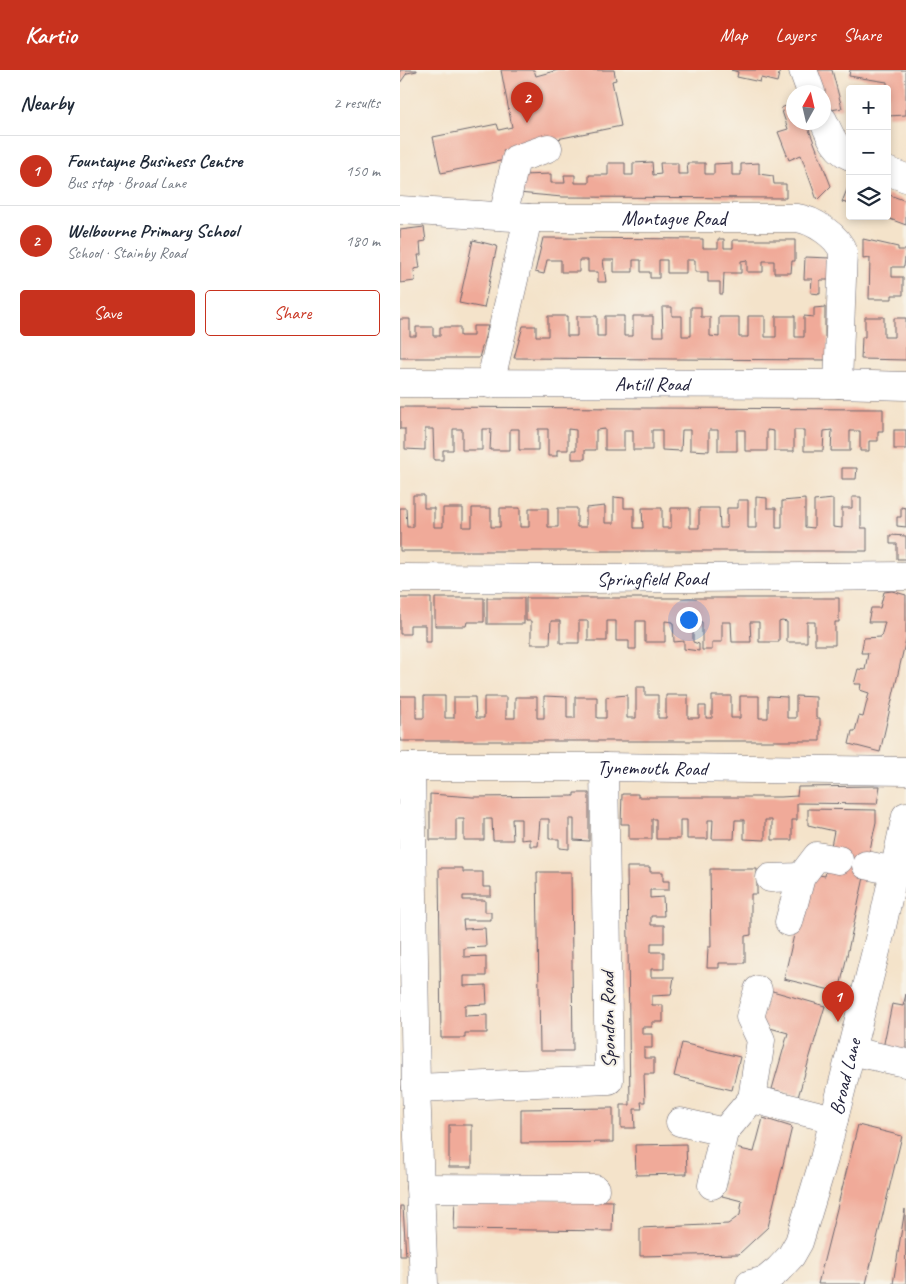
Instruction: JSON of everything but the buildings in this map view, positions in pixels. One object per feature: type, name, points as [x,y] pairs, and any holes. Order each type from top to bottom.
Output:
[{"type":"street","points":[[803,70],[808,85]]},
{"type":"street","points":[[829,130],[835,144],[846,154]]},
{"type":"street","points":[[490,384],[516,217],[516,159],[548,148]]},
{"type":"street","points":[[891,172],[906,178]]},
{"type":"street","name":"Montague Road","points":[[400,210],[516,217],[796,218],[810,221],[837,241],[843,252],[838,384]]},
{"type":"street","name":"Antill Road","points":[[400,383],[838,384],[906,386]]},
{"type":"street","name":"Springfield Road","points":[[400,578],[593,579],[906,576]]},
{"type":"street","points":[[405,767],[424,1284]]},
{"type":"street","name":"Tynemouth Road","points":[[405,767],[604,767],[906,771]]},
{"type":"street","name":"Spondon Road","points":[[416,1088],[609,1080],[604,767]]},
{"type":"street","name":"Broad Lane","points":[[762,1283],[791,1256],[799,1242],[834,1119],[906,821]]},
{"type":"street","points":[[789,922],[801,877],[817,856],[839,860]]},
{"type":"street","points":[[866,865],[894,871]]},
{"type":"street","points":[[770,878],[801,877]]},
{"type":"street","points":[[712,1185],[724,1132],[752,1099],[761,1040],[750,1017],[758,990]]},
{"type":"street","points":[[851,1051],[906,1064]]},
{"type":"street","points":[[752,1099],[834,1119]]},
{"type":"street","points":[[680,1122],[724,1132]]},
{"type":"street","points":[[420,1188],[595,1189]]},
{"type":"place","name":"Welbourne Primary School","points":[[527,123]]},
{"type":"place","name":"Fountayne Business Centre","points":[[838,1022]]}]
